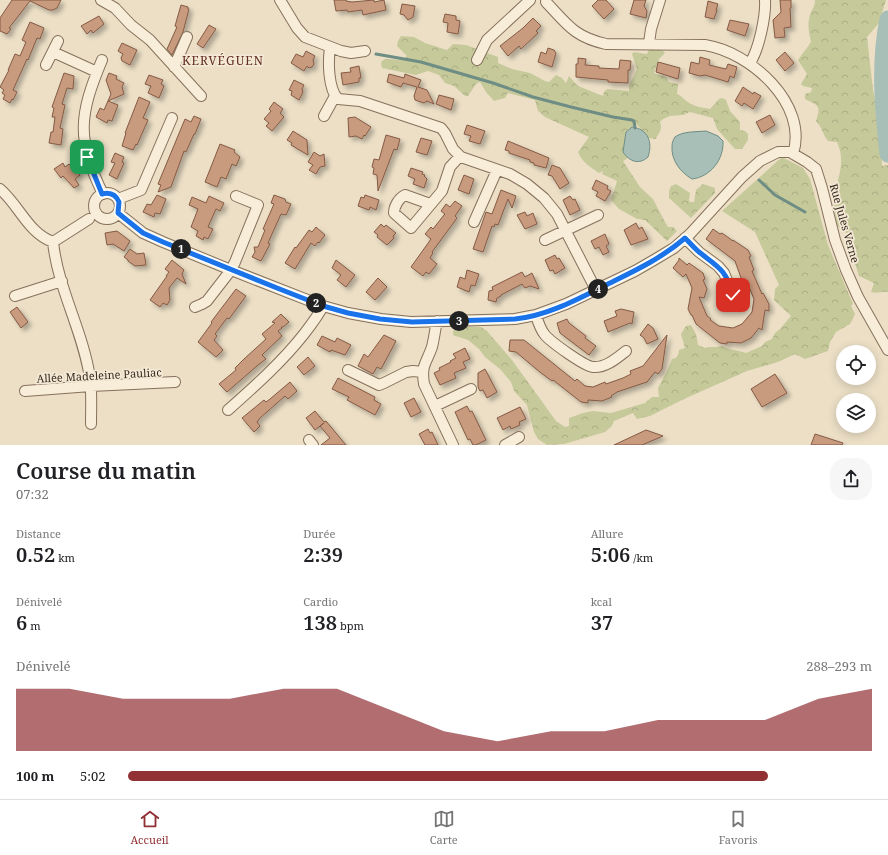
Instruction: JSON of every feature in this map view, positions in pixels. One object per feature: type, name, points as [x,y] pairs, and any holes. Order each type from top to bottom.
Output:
[{"type":"street","points":[[101,0],[114,8],[131,25],[150,40],[201,96]]},
{"type":"street","points":[[280,0],[303,36],[330,48],[351,53],[365,51]]},
{"type":"street","points":[[118,213],[143,233],[230,270],[323,306],[348,313],[380,319],[402,321],[515,319],[536,315],[566,304],[654,260],[685,238],[742,177],[760,161],[778,152],[793,154],[796,136],[792,118],[788,107],[772,83],[750,63],[730,52],[714,46],[649,43],[606,44],[583,37],[568,25],[547,1],[537,4],[530,0],[487,40],[477,60]]},
{"type":"street","points":[[649,43],[651,29],[660,0]]},
{"type":"street","points":[[750,63],[754,55],[764,20],[765,0]]},
{"type":"street","points":[[174,67],[187,37]]},
{"type":"street","points":[[46,65],[58,41]]},
{"type":"street","points":[[324,116],[334,96],[331,84],[329,62],[330,48]]},
{"type":"street","points":[[53,52],[97,72]]},
{"type":"street","points":[[102,60],[89,94],[85,110],[83,130],[87,157],[102,194]]},
{"type":"street","points":[[334,96],[341,100],[360,101],[441,128],[460,156],[516,177],[534,188],[557,214],[596,290]]},
{"type":"street","points":[[118,199],[141,190],[172,118]]},
{"type":"street","name":"Rue Jules Verne","points":[[793,154],[816,169],[835,240],[846,270],[858,297],[888,350]]},
{"type":"street","points":[[430,204],[442,191],[450,167],[460,156]]},
{"type":"street","points":[[474,222],[497,170]]},
{"type":"street","points":[[0,189],[36,232],[52,242]]},
{"type":"street","points":[[102,194],[113,195],[118,199],[120,206],[118,213],[115,216],[108,219],[100,217],[95,211],[94,203],[102,194]]},
{"type":"street","points":[[195,307],[202,304],[211,296],[235,262],[258,205],[236,196]]},
{"type":"street","points":[[544,240],[598,216]]},
{"type":"street","points":[[52,242],[89,219]]},
{"type":"street","points":[[685,238],[699,252],[718,266],[724,273],[733,295],[731,306]]},
{"type":"street","points":[[52,242],[62,281],[86,358],[91,386],[90,424]]},
{"type":"street","points":[[16,296],[62,281]]},
{"type":"street","points":[[228,410],[276,366],[300,339],[323,306]]},
{"type":"street","points":[[536,315],[539,325],[545,335],[584,364],[595,367],[600,366],[614,360],[626,351]]},
{"type":"street","points":[[437,321],[432,346],[422,372],[424,384],[453,445]]},
{"type":"street","points":[[348,370],[379,385],[406,372],[422,372]]},
{"type":"street","name":"Allée Madeleine Pauliac","points":[[25,391],[175,382]]},
{"type":"street","points":[[435,406],[471,389]]},
{"type":"street","points":[[505,445],[519,437]]},
{"type":"green space","points":[[815,0],[886,0],[879,23],[867,37],[873,90],[880,123],[882,166],[888,165],[888,292],[871,292],[874,283],[859,276],[851,251],[851,237],[837,225],[834,203],[841,164],[840,150],[837,142],[828,141],[816,121],[818,107],[805,99],[805,94],[811,92],[812,88],[801,84],[807,74],[798,60],[811,42],[809,22]]},
{"type":"green space","points":[[401,36],[414,37],[425,43],[447,50],[453,44],[466,45],[477,49],[474,54],[475,60],[482,62],[487,53],[498,57],[498,63],[512,69],[530,73],[549,82],[556,75],[562,78],[566,83],[569,76],[578,86],[603,96],[607,89],[629,91],[629,86],[637,69],[632,54],[634,52],[647,54],[649,49],[660,49],[665,53],[659,59],[654,73],[666,77],[669,82],[678,84],[677,94],[695,106],[710,109],[719,99],[722,98],[726,100],[730,111],[740,122],[740,130],[745,131],[748,134],[748,140],[742,149],[735,149],[717,129],[713,118],[690,112],[663,119],[660,122],[661,129],[656,139],[649,138],[636,124],[626,131],[625,140],[628,158],[623,161],[640,187],[653,199],[668,227],[673,227],[677,231],[667,241],[645,220],[637,219],[619,209],[611,200],[617,181],[602,174],[603,171],[599,173],[589,166],[578,152],[589,137],[545,117],[538,111],[535,100],[508,93],[505,98],[494,101],[480,82],[476,84],[468,96],[465,96],[454,86],[445,83],[439,75],[428,71],[416,75],[382,68],[381,62],[385,59],[403,60],[407,56],[397,46]]},
{"type":"green space","points":[[782,157],[803,168],[810,179],[828,245],[853,304],[851,306],[855,314],[850,324],[836,332],[830,342],[828,351],[805,359],[795,354],[778,362],[747,371],[650,416],[637,419],[633,413],[614,421],[612,426],[605,432],[564,444],[547,445],[538,439],[534,432],[527,405],[514,391],[511,382],[500,369],[468,340],[453,335],[453,331],[462,326],[481,327],[487,331],[512,360],[556,421],[565,427],[569,426],[569,418],[583,413],[593,411],[611,413],[645,403],[652,397],[659,397],[658,388],[672,359],[677,356],[679,350],[685,348],[681,334],[686,326],[691,325],[696,334],[698,345],[705,348],[721,346],[746,353],[762,346],[765,342],[772,339],[775,333],[791,316],[774,300],[775,289],[779,285],[755,232],[722,211]]},
{"type":"green space","points":[[676,184],[690,193],[690,202],[694,202],[696,190],[703,184],[715,188],[715,193],[691,218],[669,198],[671,186]]},
{"type":"water","points":[[632,127],[642,130],[645,133],[648,137],[650,146],[648,157],[638,162],[629,158],[623,152],[626,132]]},
{"type":"water","points":[[706,131],[718,136],[723,141],[721,155],[715,166],[710,171],[699,178],[692,179],[677,165],[673,156],[672,145],[675,137],[678,135],[690,132]]},
{"type":"building","points":[[12,0],[61,0],[57,8],[53,10],[49,10],[30,1],[9,28],[11,29],[7,34],[0,31],[0,18]]},
{"type":"building","points":[[334,0],[346,0],[352,2],[374,0],[374,2],[384,0],[386,10],[363,15],[362,10],[348,12],[347,10],[336,11]]},
{"type":"building","points":[[598,0],[606,0],[614,9],[604,19],[592,6]]},
{"type":"building","points":[[634,0],[646,0],[644,6],[647,11],[646,18],[630,14]]},
{"type":"building","points":[[780,0],[791,0],[791,27],[784,28],[785,37],[775,38],[773,20],[781,12]]},
{"type":"building","points":[[708,1],[718,4],[714,19],[705,17]]},
{"type":"building","points":[[402,4],[415,6],[413,17],[408,20],[404,15],[400,14]]},
{"type":"building","points":[[181,5],[188,7],[189,9],[183,32],[172,55],[167,49],[177,27],[175,26]]},
{"type":"building","points":[[445,14],[456,16],[456,20],[460,21],[458,34],[447,32],[448,23],[443,22]]},
{"type":"building","points":[[99,16],[104,24],[93,33],[91,30],[87,34],[81,26]]},
{"type":"building","points":[[533,18],[541,26],[536,31],[538,33],[521,49],[519,46],[508,56],[500,46]]},
{"type":"building","points":[[730,20],[749,24],[745,36],[727,30]]},
{"type":"building","points":[[30,22],[44,28],[40,39],[37,38],[28,60],[27,59],[13,90],[17,92],[10,103],[3,99],[5,95],[2,93],[4,90],[0,87],[15,54],[20,56],[26,42],[22,40]]},
{"type":"building","points":[[209,25],[216,29],[203,48],[197,44]]},
{"type":"building","points":[[122,43],[137,50],[130,65],[122,61],[121,58],[123,54],[118,51]]},
{"type":"building","points":[[548,48],[554,50],[556,53],[552,67],[538,62],[541,52],[546,54]]},
{"type":"building","points":[[306,51],[315,56],[312,67],[309,68],[307,66],[304,71],[291,63],[296,54],[303,57]]},
{"type":"building","points":[[785,52],[794,63],[785,71],[776,60]]},
{"type":"building","points":[[700,57],[710,60],[709,65],[726,69],[728,64],[737,67],[734,78],[730,76],[728,82],[705,75],[700,76],[689,73],[691,62],[699,64]]},
{"type":"building","points":[[578,58],[586,59],[585,65],[599,66],[599,68],[619,69],[620,60],[631,61],[630,70],[628,70],[628,83],[608,82],[608,80],[576,77],[576,64],[578,64]]},
{"type":"building","points":[[658,62],[680,68],[678,79],[656,72]]},
{"type":"building","points":[[359,66],[361,78],[359,78],[359,82],[343,85],[341,73],[351,72],[350,68]]},
{"type":"building","points":[[64,73],[74,76],[73,89],[67,88],[62,104],[65,105],[60,128],[63,129],[61,145],[49,143],[51,132],[53,132],[55,117],[52,117],[54,108],[52,107]]},
{"type":"building","points":[[109,73],[117,76],[116,79],[124,83],[122,87],[124,94],[108,101],[118,105],[112,121],[108,120],[107,123],[96,117],[100,108],[104,110],[111,94],[106,80]]},
{"type":"building","points":[[389,74],[404,78],[405,74],[421,80],[418,87],[427,90],[434,104],[427,101],[424,103],[415,100],[414,96],[417,87],[403,83],[401,87],[387,82]]},
{"type":"building","points":[[149,75],[163,80],[161,84],[164,86],[159,98],[148,93],[151,86],[145,84]]},
{"type":"building","points":[[294,80],[304,85],[302,89],[303,92],[299,100],[291,95],[292,91],[289,90]]},
{"type":"building","points":[[743,87],[753,94],[754,92],[761,96],[753,109],[744,103],[742,106],[735,101]]},
{"type":"building","points":[[439,95],[454,99],[451,110],[436,104]]},
{"type":"building","points":[[139,97],[150,102],[143,118],[148,120],[137,145],[136,144],[133,150],[122,146],[125,133]]},
{"type":"building","points":[[274,102],[283,109],[280,113],[284,117],[272,131],[266,126],[269,123],[264,119],[271,111],[269,109]]},
{"type":"building","points":[[770,115],[775,125],[762,133],[756,122]]},
{"type":"building","points":[[194,116],[201,119],[186,152],[184,151],[171,187],[158,192],[161,185],[158,184],[185,119],[191,122]]},
{"type":"building","points":[[355,117],[371,127],[362,139],[356,136],[349,137],[348,118]]},
{"type":"building","points":[[467,125],[485,131],[480,144],[469,141],[471,136],[464,134]]},
{"type":"building","points":[[293,131],[307,140],[308,155],[291,145],[292,143],[287,140]]},
{"type":"building","points":[[386,135],[400,139],[397,150],[394,149],[378,191],[377,175],[373,174],[374,168],[372,167],[374,159],[379,160]]},
{"type":"building","points":[[421,138],[432,141],[427,155],[416,152]]},
{"type":"building","points":[[508,141],[549,158],[546,168],[534,165],[534,163],[530,162],[530,160],[509,153],[509,151],[505,150]]},
{"type":"building","points":[[220,144],[235,150],[234,152],[240,157],[236,166],[232,164],[226,179],[221,177],[217,187],[205,182]]},
{"type":"building","points":[[314,152],[320,156],[324,154],[325,166],[320,167],[316,174],[309,170],[313,165],[308,162]]},
{"type":"building","points":[[115,153],[124,157],[122,162],[124,163],[117,179],[109,175],[115,163],[111,162]]},
{"type":"building","points":[[63,163],[65,167],[69,164],[71,166],[74,164],[80,173],[80,175],[75,179],[79,185],[74,188],[63,176],[61,178],[54,169]]},
{"type":"building","points":[[552,165],[560,168],[569,183],[560,189],[552,176],[548,175]]},
{"type":"building","points":[[411,168],[423,172],[422,174],[425,175],[424,176],[427,179],[424,188],[413,184],[415,179],[408,176]]},
{"type":"building","points":[[464,175],[474,179],[469,194],[458,190]]},
{"type":"building","points":[[596,180],[608,186],[607,189],[611,191],[605,201],[596,196],[598,192],[592,189]]},
{"type":"building","points":[[501,190],[516,196],[512,208],[508,199],[498,225],[495,224],[494,227],[492,226],[483,252],[473,249],[486,212],[492,214]]},
{"type":"building","points":[[157,195],[166,199],[160,214],[155,213],[154,217],[143,212],[147,204],[151,205]]},
{"type":"building","points":[[274,195],[285,199],[286,202],[291,204],[286,215],[281,214],[268,243],[270,244],[261,261],[252,257],[255,252],[254,247],[258,247],[265,230],[263,229],[274,204],[271,203]]},
{"type":"building","points":[[365,195],[379,200],[376,210],[370,207],[369,210],[358,206],[361,197],[364,198]]},
{"type":"building","points":[[209,196],[224,203],[220,211],[216,209],[208,227],[213,229],[208,239],[204,237],[203,240],[196,236],[198,231],[191,227],[198,209],[189,205],[192,197],[206,203]]},
{"type":"building","points":[[570,196],[573,200],[575,199],[580,210],[570,215],[563,200]]},
{"type":"building","points":[[455,201],[462,206],[455,216],[457,218],[432,252],[433,253],[430,258],[437,264],[429,274],[426,272],[423,276],[411,267],[431,239],[425,234],[431,227],[433,229],[445,214],[441,211],[446,204],[450,207]]},
{"type":"building","points":[[525,212],[527,216],[533,213],[537,224],[525,229],[517,215]]},
{"type":"building","points":[[636,223],[639,229],[642,227],[648,239],[631,245],[624,230]]},
{"type":"building","points":[[381,224],[384,227],[386,225],[396,233],[393,236],[394,238],[387,245],[377,237],[378,235],[374,232]]},
{"type":"building","points":[[316,227],[325,235],[319,243],[318,242],[315,246],[311,243],[295,269],[285,263],[295,247],[296,248],[309,230],[312,232]]},
{"type":"building","points":[[713,229],[720,234],[722,233],[748,250],[754,270],[752,271],[762,294],[763,293],[769,304],[769,311],[765,310],[762,330],[759,328],[751,338],[741,343],[720,343],[696,324],[688,309],[692,288],[686,274],[683,277],[673,268],[679,258],[687,265],[689,263],[703,273],[705,279],[703,280],[707,289],[704,298],[699,297],[707,316],[711,319],[710,320],[719,326],[733,328],[742,324],[752,312],[754,299],[749,287],[745,289],[735,261],[706,239]]},
{"type":"building","points":[[117,231],[130,241],[124,251],[113,244],[107,245],[105,233]]},
{"type":"building","points":[[605,234],[609,244],[606,246],[609,252],[603,255],[599,247],[595,249],[591,241]]},
{"type":"building","points":[[130,249],[137,254],[144,253],[146,265],[135,266],[124,257]]},
{"type":"building","points":[[555,255],[557,259],[559,258],[565,268],[555,274],[553,270],[550,271],[545,260]]},
{"type":"building","points":[[172,260],[184,270],[182,274],[186,284],[177,278],[169,288],[170,300],[167,305],[163,303],[160,307],[150,300],[167,276],[169,272],[165,269]]},
{"type":"building","points":[[336,260],[355,275],[346,287],[337,280],[341,275],[332,268]]},
{"type":"building","points":[[467,270],[479,274],[475,286],[471,285],[469,292],[457,287],[460,277],[465,279]]},
{"type":"building","points":[[522,272],[525,277],[532,273],[539,289],[530,286],[525,288],[522,284],[501,295],[497,298],[496,302],[488,300],[489,291],[493,290],[492,287]]},
{"type":"building","points":[[378,278],[387,287],[375,300],[366,292]]},
{"type":"building","points":[[236,289],[246,296],[229,319],[227,318],[215,334],[217,336],[214,340],[223,350],[216,357],[198,342]]},
{"type":"building","points":[[17,307],[28,322],[21,328],[10,312]]},
{"type":"building","points":[[621,309],[634,312],[632,324],[630,323],[608,332],[604,321],[617,316],[615,311]]},
{"type":"building","points":[[281,314],[289,322],[278,331],[282,336],[262,355],[266,359],[227,392],[219,384],[236,370],[235,368],[266,339],[262,334],[275,323],[272,322]]},
{"type":"building","points":[[567,319],[569,323],[586,336],[585,338],[596,346],[589,355],[560,333],[557,323]]},
{"type":"building","points":[[648,324],[653,328],[658,339],[647,344],[644,338],[640,335]]},
{"type":"building","points":[[384,335],[396,341],[381,369],[377,367],[373,374],[358,366],[364,354],[368,357]]},
{"type":"building","points":[[667,335],[662,369],[658,374],[655,372],[647,382],[617,392],[611,396],[612,397],[602,401],[588,400],[588,403],[581,402],[553,380],[552,381],[541,373],[516,352],[509,351],[510,340],[524,340],[575,381],[577,379],[585,386],[593,387],[605,382],[606,384],[623,378],[631,374],[630,371],[643,366]]},
{"type":"building","points":[[322,336],[335,342],[337,338],[351,345],[345,355],[331,350],[330,352],[317,345]]},
{"type":"building","points":[[465,348],[470,359],[463,362],[466,368],[454,373],[456,378],[440,385],[434,373],[440,370],[439,368],[456,358],[453,354]]},
{"type":"building","points":[[308,357],[315,366],[304,375],[297,367]]},
{"type":"building","points":[[485,369],[497,392],[487,398],[483,390],[480,391],[478,387],[478,373]]},
{"type":"building","points":[[775,374],[787,393],[762,407],[751,389]]},
{"type":"building","points":[[338,378],[375,397],[374,400],[381,404],[375,415],[347,400],[349,397],[332,389]]},
{"type":"building","points":[[290,382],[297,391],[288,399],[285,396],[260,418],[257,422],[260,426],[254,432],[242,418],[264,400],[266,402],[270,399]]},
{"type":"building","points":[[414,398],[421,412],[411,417],[404,403]]},
{"type":"building","points":[[467,406],[470,412],[472,411],[486,440],[476,445],[473,445],[470,439],[468,440],[455,412]]},
{"type":"building","points":[[520,407],[526,419],[519,422],[520,425],[511,429],[510,426],[503,430],[497,418]]},
{"type":"building","points":[[315,411],[324,422],[326,421],[346,445],[321,445],[330,438],[320,426],[315,430],[306,418]]},
{"type":"building","points":[[428,429],[430,433],[432,432],[438,445],[425,445],[419,434]]},
{"type":"building","points":[[646,430],[663,436],[642,445],[614,445]]},
{"type":"building","points":[[815,434],[843,443],[842,445],[811,445]]},
{"type":"waterway","points":[[888,19],[885,36],[883,69],[883,103],[888,154]]},
{"type":"waterway","points":[[376,54],[421,62],[493,83],[533,97],[613,117],[632,120],[634,121],[635,128]]},
{"type":"waterway","points":[[759,180],[775,195],[805,212]]},
{"type":"district","name":"KERVÉGUEN","points":[[223,60]]},
{"type":"route","points":[[87,157],[90,168],[102,194],[106,193],[115,196],[118,199],[120,206],[118,213],[143,233],[230,270],[323,306],[356,315],[380,319],[420,322],[498,320],[529,317],[547,312],[566,304],[635,271],[674,248],[685,238],[695,249],[715,263],[722,270],[727,278],[733,295]]}]
